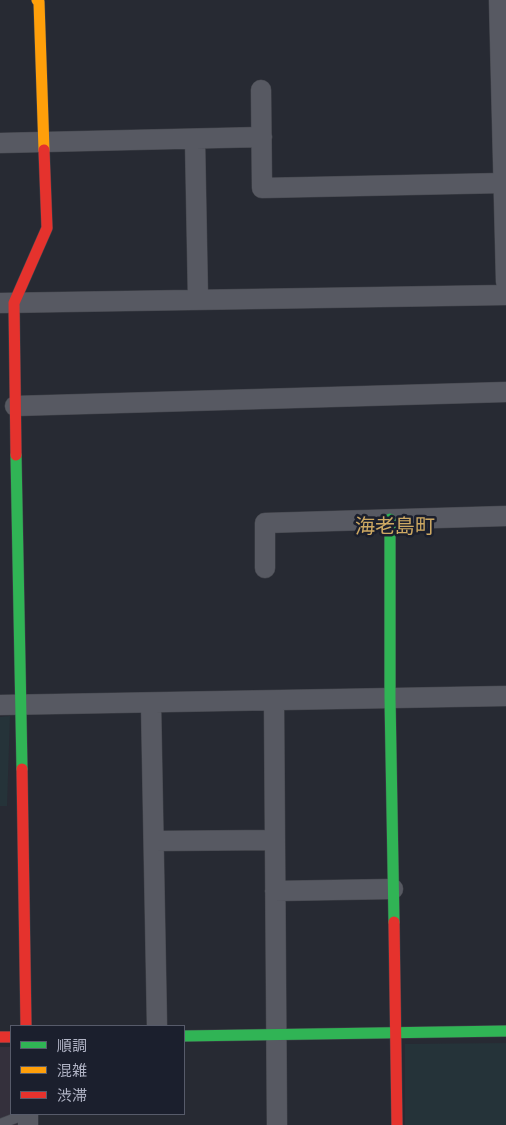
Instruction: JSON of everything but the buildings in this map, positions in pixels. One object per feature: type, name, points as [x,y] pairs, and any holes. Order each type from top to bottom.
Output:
[{"type":"street","points":[[499,0],[506,282]]},
{"type":"street","points":[[0,336],[9,308],[47,228],[40,1]]},
{"type":"street","points":[[260,90],[262,188],[504,183]]},
{"type":"street","points":[[0,143],[262,137]]},
{"type":"street","points":[[196,140],[198,299]]},
{"type":"street","points":[[9,308],[198,299],[506,295]]},
{"type":"street","points":[[9,308],[15,406],[26,1025]]},
{"type":"street","points":[[15,406],[506,392]]},
{"type":"street","points":[[265,568],[265,524],[506,516]]},
{"type":"street","points":[[390,520],[390,698],[397,1125]]},
{"type":"street","points":[[0,705],[506,696]]},
{"type":"street","points":[[274,700],[277,1125]]},
{"type":"street","points":[[151,703],[157,1025]]},
{"type":"street","points":[[154,841],[275,840]]},
{"type":"street","points":[[275,891],[393,889]]},
{"type":"street","points":[[185,1036],[506,1031]]},
{"type":"lane","points":[[0,1124],[24,1115]]},
{"type":"shaded area","points":[[10,716],[7,806],[0,806],[0,717]]},
{"type":"shaded area","points":[[506,1043],[506,1125],[405,1125],[405,1044]]},
{"type":"shaded area","points":[[0,1047],[10,1047],[10,1115],[16,1115],[17,1125],[0,1125]]},
{"type":"traffic: fast","points":[[16,455],[22,769]]},
{"type":"traffic: fast","points":[[390,519],[390,698],[394,922]]},
{"type":"traffic: fast","points":[[185,1036],[506,1031]]},
{"type":"traffic: slow","points":[[37,0],[39,2],[44,150]]},
{"type":"traffic: jam","points":[[16,455],[14,303],[47,228],[44,150]]},
{"type":"traffic: jam","points":[[22,769],[26,1025]]},
{"type":"traffic: jam","points":[[394,922],[397,1125]]},
{"type":"traffic: jam","points":[[0,1037],[10,1037]]},
{"type":"district","name":"海老島町","points":[[395,528]]}]
